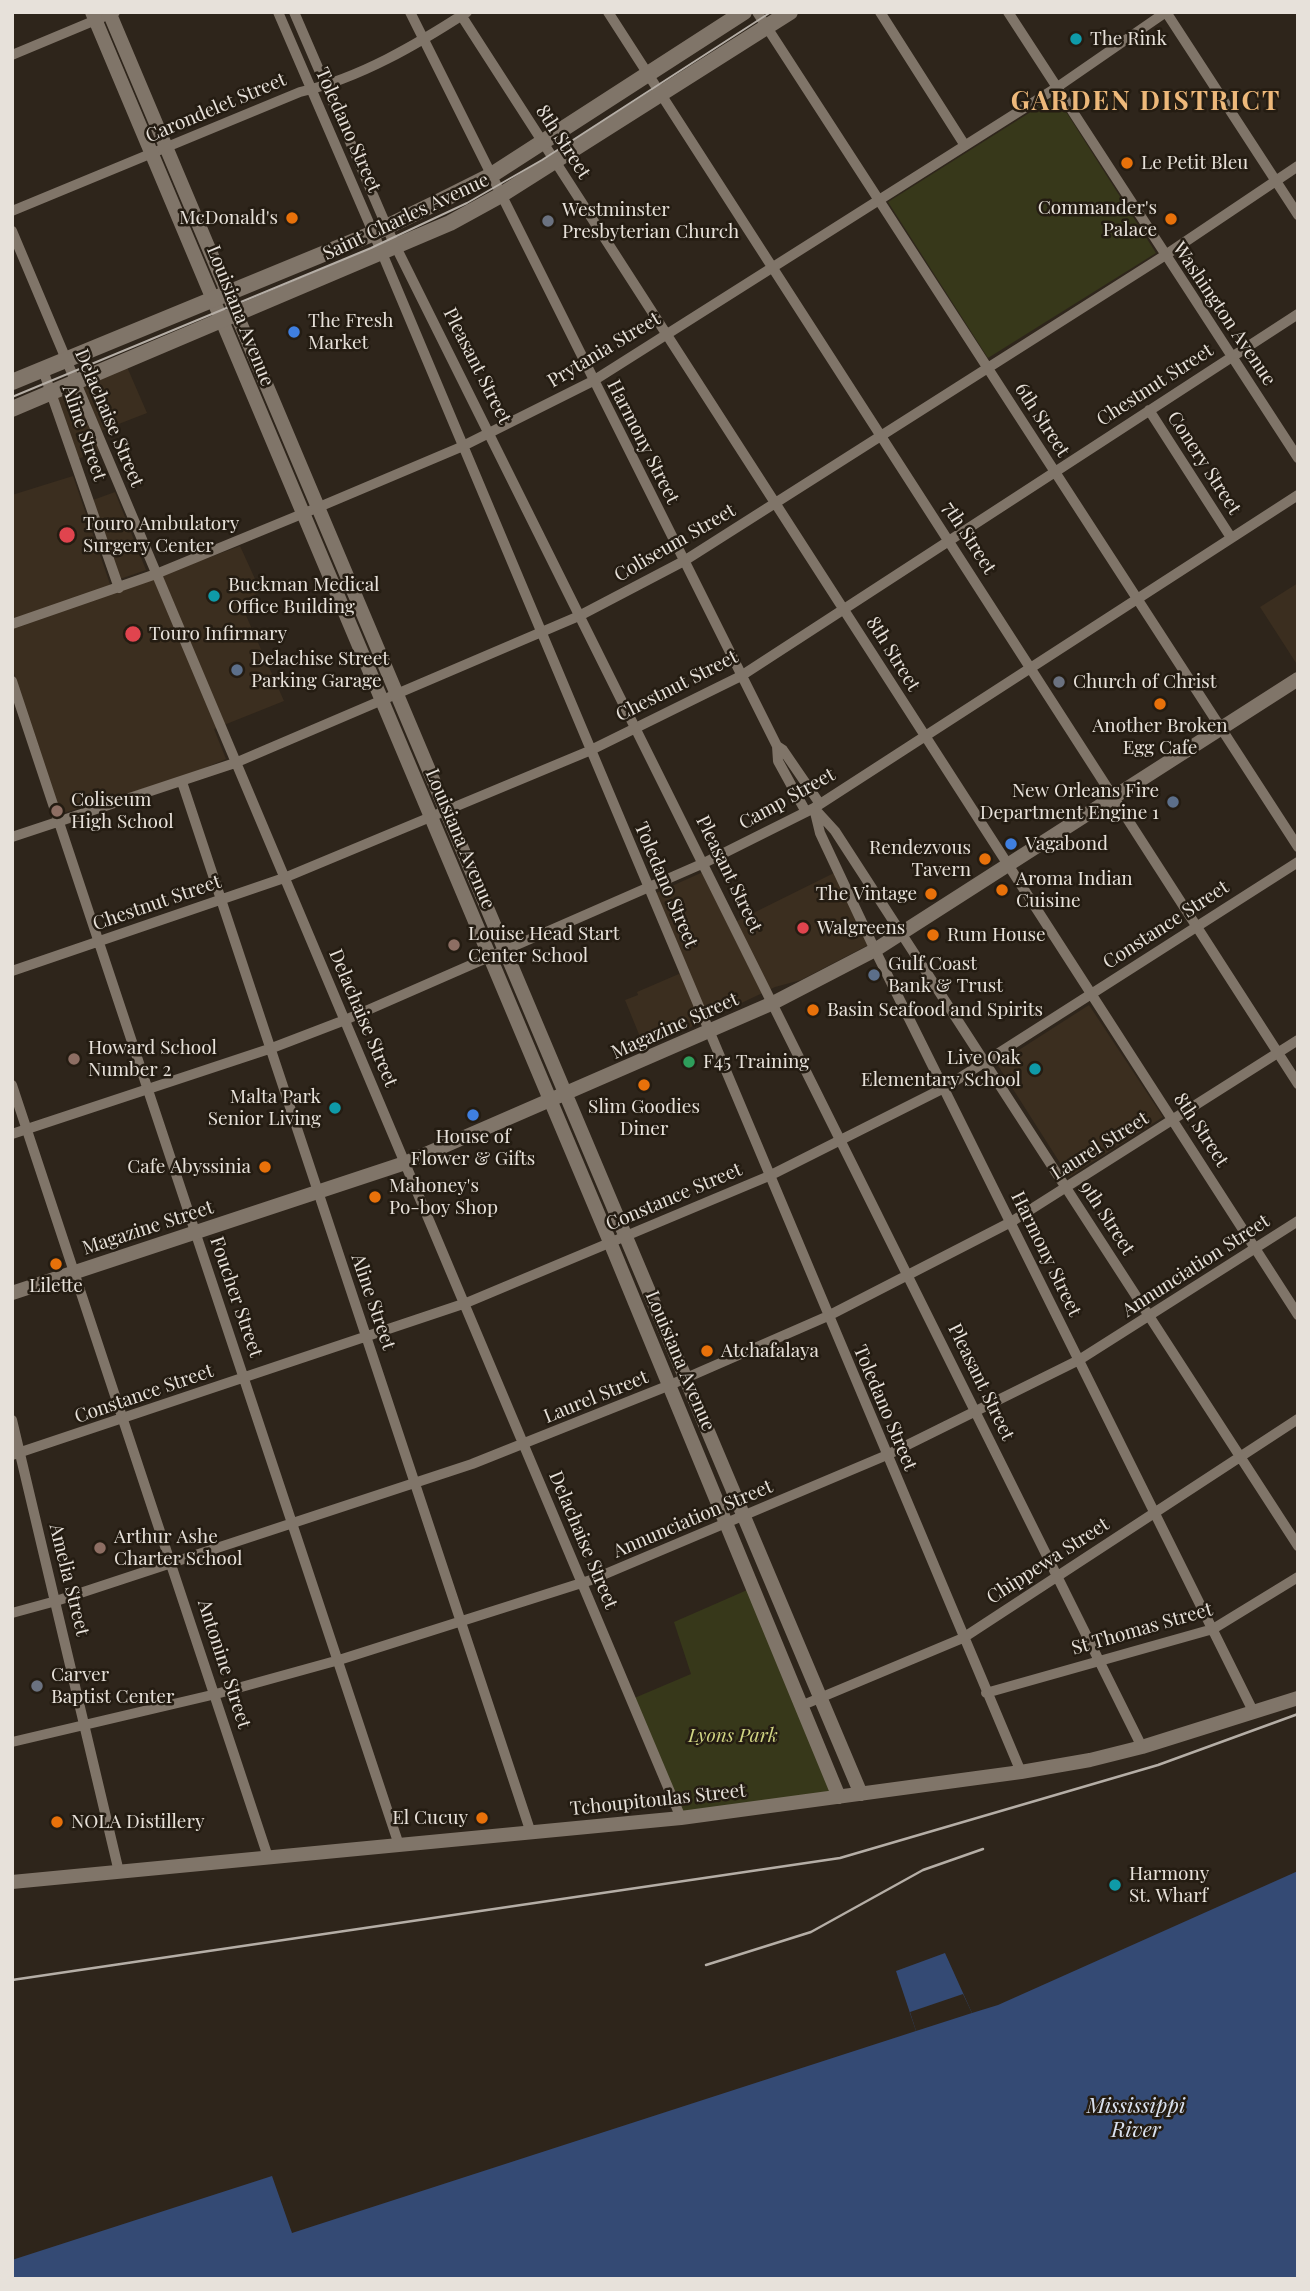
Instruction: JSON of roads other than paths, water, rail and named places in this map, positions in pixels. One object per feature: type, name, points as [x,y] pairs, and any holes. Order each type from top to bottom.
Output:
[{"type":"main road","name":"Saint Charles Avenue","points":[[12,382],[380,230],[490,176],[744,12]]},
{"type":"main road","name":"Saint Charles Avenue","points":[[12,408],[389,250],[501,195],[790,12]]},
{"type":"street","name":"Toledano Street","points":[[278,12],[310,89],[389,250],[461,447],[1021,1772]]},
{"type":"street","points":[[294,12],[380,230]]},
{"type":"street","name":"Harmony Street","points":[[410,12],[741,676],[813,808],[820,833],[875,950],[1254,1713]]},
{"type":"street","name":"7th Street","points":[[608,12],[1031,665],[1298,1084]]},
{"type":"street","name":"6th Street","points":[[757,12],[1298,847]]},
{"type":"street","points":[[880,12],[964,144]]},
{"type":"street","name":"Washington Avenue","points":[[1008,12],[1164,256],[1298,458]]},
{"type":"street","points":[[1166,12],[1298,215]]},
{"type":"street","name":"Prytania Street","points":[[12,624],[156,574],[302,514],[461,447],[593,381],[877,198],[1056,88],[1166,12]]},
{"type":"street","points":[[12,55],[94,16],[112,13]]},
{"type":"street","name":"Louisiana Avenue","points":[[112,13],[861,1794]]},
{"type":"street","name":"Carondelet Street","points":[[12,211],[310,89],[325,86],[424,40],[462,14]]},
{"type":"street","name":"8th Street","points":[[462,14],[665,334],[1298,1315]]},
{"type":"street","name":"Louisiana Avenue","points":[[94,16],[670,1385],[839,1797]]},
{"type":"street","name":"Coliseum Street","points":[[12,837],[235,763],[398,696],[579,616],[684,561],[1164,256],[1298,166]]},
{"type":"street","points":[[169,196],[185,189]]},
{"type":"street","name":"Delachaise Street","points":[[12,231],[681,1818]]},
{"type":"street","name":"Pleasant Street","points":[[389,250],[491,433],[579,616],[774,1003],[1142,1747]]},
{"type":"street","name":"Chestnut Street","points":[[12,971],[284,878],[589,751],[741,676],[1054,470],[1298,314]]},
{"type":"street","name":"Aline Street","points":[[43,370],[119,588]]},
{"type":"street","points":[[257,408],[274,401]]},
{"type":"street","name":"Conery Street","points":[[1149,410],[1230,536]]},
{"type":"street","name":"Camp Street","points":[[12,1134],[272,1048],[345,1020],[704,863],[813,808],[1230,536],[1298,495]]},
{"type":"street","name":"Magazine Street","points":[[12,1293],[405,1163],[774,1003],[901,934],[1298,679]]},
{"type":"street","name":"Foucher Street","points":[[12,681],[150,1088],[399,1845]]},
{"type":"street","points":[[777,746],[778,761],[813,808]]},
{"type":"street","name":"Aline Street","points":[[182,782],[531,1833]]},
{"type":"street","name":"9th Street","points":[[813,808],[835,831],[1298,1546]]},
{"type":"street","name":"Constance Street","points":[[16,1454],[466,1303],[769,1176],[944,1088],[1298,862]]},
{"type":"street","name":"Laurel Street","points":[[12,1613],[293,1524],[524,1445],[828,1316],[1011,1222],[1298,1040]]},
{"type":"street","name":"Antonine Street","points":[[12,1085],[268,1857]]},
{"type":"street","points":[[580,1171],[596,1164]]},
{"type":"street","name":"Annunciation Street","points":[[12,1742],[216,1694],[339,1660],[582,1583],[887,1455],[1079,1360],[1298,1221]]},
{"type":"street","name":"Chippewa Street","points":[[803,1705],[963,1638],[1298,1419]]},
{"type":"street","name":"Amelia Street","points":[[12,1420],[16,1454],[56,1601],[120,1872]]},
{"type":"street","name":"St Thomas Street","points":[[986,1693],[1213,1629],[1298,1577]]},
{"type":"street","name":"Tchoupitoulas Street","points":[[12,1882],[681,1818],[1021,1772],[1090,1760],[1142,1747],[1298,1698]]},
{"type":"water","name":"Mississippi River","points":[[1298,1871],[1298,2279],[12,2279],[12,2260],[272,2176],[292,2233],[916,2031],[896,1971],[945,1953],[972,2013],[998,2005]]},
{"type":"tram line","points":[[12,397],[371,248],[467,203],[542,160],[771,12]]},
{"type":"railway","points":[[12,1980],[840,1858],[1158,1765],[1298,1714]]},
{"type":"railway","points":[[706,1965],[811,1932],[923,1870],[983,1849]]},
{"type":"place","name":"The Rink","points":[[1076,39]]},
{"type":"place","name":"Le Petit Bleu","points":[[1127,163]]},
{"type":"place","name":"McDonald's","points":[[292,218]]},
{"type":"place","name":"Commander's Palace","points":[[1171,219]]},
{"type":"place","name":"Westminster Presbyterian Church","points":[[548,221]]},
{"type":"place","name":"The Fresh Market","points":[[294,332]]},
{"type":"place","name":"Touro Ambulatory Surgery Center","points":[[67,535]]},
{"type":"place","name":"Buckman Medical Office Building","points":[[214,596]]},
{"type":"place","name":"Touro Infirmary","points":[[133,634]]},
{"type":"place","name":"Delachise Street Parking Garage","points":[[237,670]]},
{"type":"place","name":"Church of Christ","points":[[1059,682]]},
{"type":"place","name":"Another Broken Egg Cafe","points":[[1160,704]]},
{"type":"place","name":"New Orleans Fire Department Engine 1","points":[[1173,802]]},
{"type":"place","name":"Coliseum High School","points":[[57,811]]},
{"type":"place","name":"Vagabond","points":[[1011,844]]},
{"type":"place","name":"Rendezvous Tavern","points":[[985,859]]},
{"type":"place","name":"Aroma Indian Cuisine","points":[[1002,890]]},
{"type":"place","name":"The Vintage","points":[[931,894]]},
{"type":"place","name":"Walgreens","points":[[803,928]]},
{"type":"place","name":"Rum House","points":[[933,935]]},
{"type":"place","name":"Louise Head Start Center School","points":[[454,945]]},
{"type":"place","name":"Gulf Coast Bank & Trust","points":[[874,975]]},
{"type":"place","name":"Basin Seafood and Spirits","points":[[813,1010]]},
{"type":"place","name":"Howard School Number 2","points":[[74,1059]]},
{"type":"place","name":"F45 Training","points":[[689,1062]]},
{"type":"place","name":"Live Oak Elementary School","points":[[1035,1069]]},
{"type":"place","name":"Slim Goodies Diner","points":[[644,1085]]},
{"type":"place","name":"Malta Park Senior Living","points":[[335,1108]]},
{"type":"place","name":"House of Flower & Gifts","points":[[473,1115]]},
{"type":"place","name":"Cafe Abyssinia","points":[[265,1167]]},
{"type":"place","name":"Mahoney's Po-boy Shop","points":[[375,1197]]},
{"type":"place","name":"Lilette","points":[[56,1264]]},
{"type":"place","name":"Atchafalaya","points":[[707,1351]]},
{"type":"place","name":"Arthur Ashe Charter School","points":[[100,1548]]},
{"type":"place","name":"Carver Baptist Center","points":[[37,1686]]},
{"type":"place","name":"El Cucuy","points":[[482,1818]]},
{"type":"place","name":"NOLA Distillery","points":[[57,1822]]},
{"type":"place","name":"Harmony St. Wharf","points":[[1115,1885]]},
{"type":"district","name":"GARDEN DISTRICT","points":[[1146,102]]},
{"type":"park label","name":"Lyons Park","points":[[733,1736]]}]
